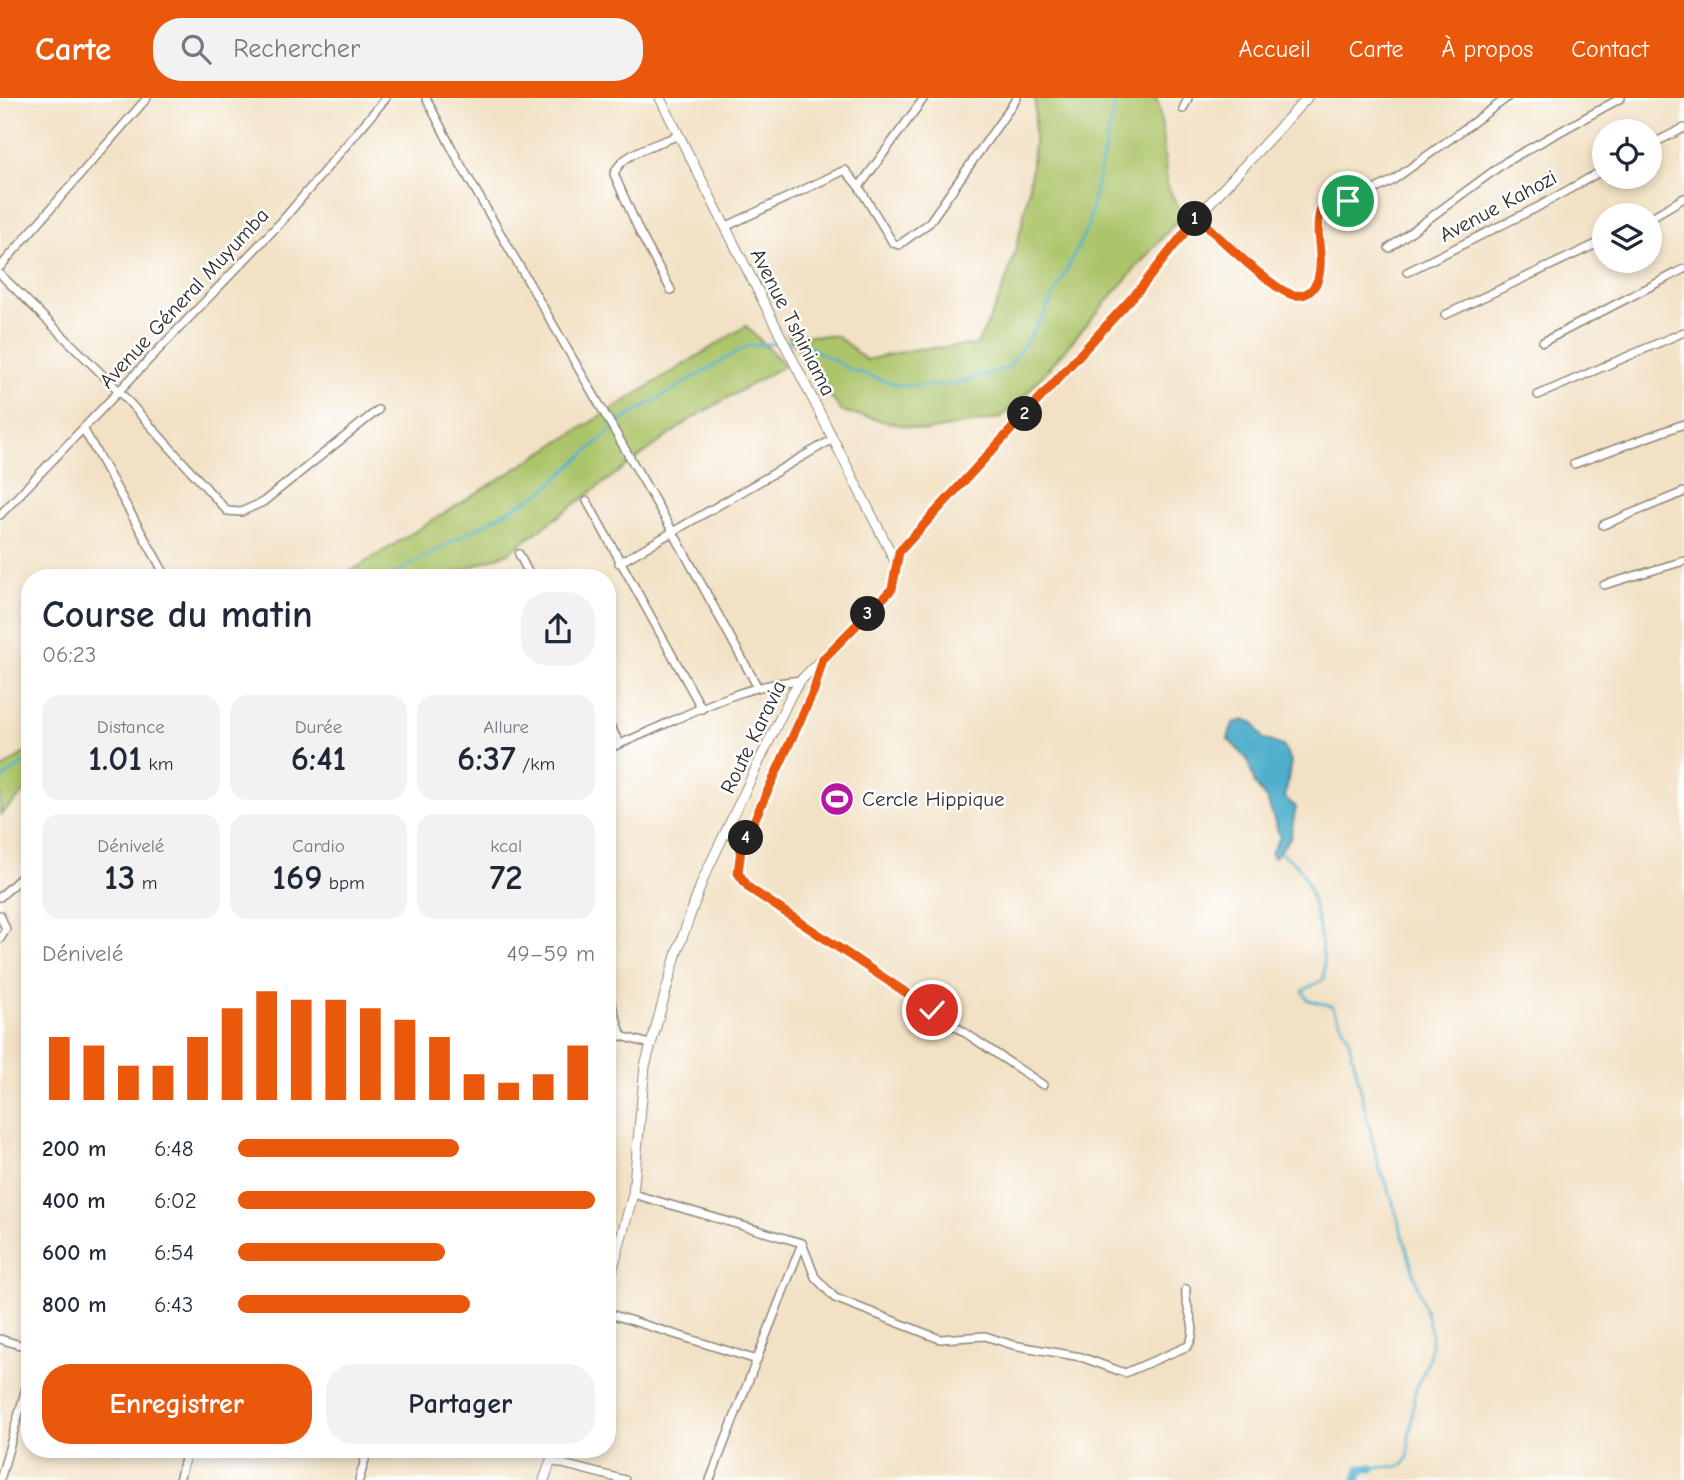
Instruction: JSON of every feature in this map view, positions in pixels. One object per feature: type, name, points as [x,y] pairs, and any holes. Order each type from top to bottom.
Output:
[{"type":"street","points":[[0,267],[147,98]]},
{"type":"street","name":"Avenue Géneral Muyumba","points":[[0,515],[282,221],[386,98]]},
{"type":"street","points":[[426,98],[458,160],[673,532],[757,686]]},
{"type":"street","name":"Avenue Tshiniama","points":[[660,98],[895,562]]},
{"type":"street","points":[[859,187],[924,98]]},
{"type":"street","points":[[726,227],[843,170],[847,171],[859,187],[893,243],[899,245],[929,223],[1017,98]]},
{"type":"street","points":[[1183,109],[1188,98]]},
{"type":"street","name":"Route Karavia","points":[[616,1257],[633,1194],[641,1087],[650,1044],[676,955],[703,879],[802,680],[892,589],[895,562],[906,543],[1139,290],[1197,217],[1307,98]]},
{"type":"street","points":[[1197,217],[1276,286],[1292,295],[1310,293],[1318,279],[1321,209],[1360,197],[1392,181],[1507,98]]},
{"type":"street","points":[[1390,248],[1507,161],[1621,98]]},
{"type":"street","points":[[1662,139],[1684,128]]},
{"type":"street","points":[[671,290],[640,233],[614,174],[617,166],[625,159],[679,135]]},
{"type":"street","name":"Avenue Kahozi","points":[[1407,272],[1536,208],[1592,176]]},
{"type":"street","points":[[1662,211],[1684,198]]},
{"type":"street","points":[[1445,315],[1592,246]]},
{"type":"street","points":[[1544,342],[1684,269]]},
{"type":"street","points":[[0,274],[120,392],[222,507],[237,512],[263,502],[377,410]]},
{"type":"street","points":[[1538,395],[1684,332]]},
{"type":"street","points":[[1574,464],[1684,424]]},
{"type":"street","points":[[84,430],[162,569]]},
{"type":"street","points":[[619,563],[833,439]]},
{"type":"street","points":[[1603,525],[1657,500],[1684,492]]},
{"type":"street","points":[[587,501],[702,709]]},
{"type":"street","points":[[886,543],[906,543]]},
{"type":"street","points":[[519,554],[526,569]]},
{"type":"street","points":[[1604,585],[1684,561]]},
{"type":"street","points":[[823,659],[814,690],[741,849],[737,866],[740,878],[749,888],[1043,1085]]},
{"type":"street","points":[[616,746],[757,686],[802,680]]},
{"type":"street","points":[[616,737],[620,744]]},
{"type":"street","points":[[0,897],[21,877]]},
{"type":"street","points":[[0,915],[6,928],[0,939]]},
{"type":"street","points":[[616,1018],[622,1036]]},
{"type":"street","points":[[616,1034],[650,1044]]},
{"type":"street","points":[[633,1194],[802,1243]]},
{"type":"street","points":[[802,1243],[819,1283],[847,1305],[900,1320],[940,1339],[985,1336],[1013,1345],[1081,1357],[1122,1373],[1134,1371],[1188,1346],[1193,1327],[1185,1300],[1186,1290]]},
{"type":"street","points":[[710,1480],[802,1243]]},
{"type":"street","points":[[616,1316],[757,1360]]},
{"type":"street","points":[[0,1339],[21,1345]]},
{"type":"street","points":[[2,1479],[21,1408]]},
{"type":"street","points":[[179,1480],[185,1458]]},
{"type":"street","points":[[359,1480],[365,1458]]},
{"type":"street","points":[[544,1480],[552,1458]]},
{"type":"street","points":[[551,1461],[625,1480]]},
{"type":"green space","points":[[1035,98],[1156,98],[1160,108],[1167,185],[1182,215],[1028,392],[1000,418],[926,431],[841,411],[788,335],[837,336],[866,360],[916,349],[976,345],[1003,289],[1022,226],[1032,161]]},
{"type":"green space","points":[[746,326],[785,365],[691,419],[508,553],[465,569],[354,569]]},
{"type":"green space","points":[[21,755],[21,795],[0,815],[0,770]]},
{"type":"water","points":[[1245,720],[1254,723],[1263,739],[1283,746],[1291,761],[1285,798],[1296,807],[1290,838],[1274,858],[1271,853],[1280,837],[1268,802],[1255,784],[1248,760],[1228,739],[1233,723]]},
{"type":"waterway","points":[[403,569],[542,492],[624,419],[747,346],[799,341],[851,370],[900,386],[950,385],[1008,368],[1043,317],[1087,229],[1116,98]]},
{"type":"waterway","points":[[0,781],[21,765]]},
{"type":"waterway","points":[[1280,853],[1298,866],[1304,876],[1314,904],[1323,953],[1324,979],[1303,991],[1308,1000],[1332,1006],[1348,1036],[1379,1167],[1391,1196],[1431,1331],[1429,1358],[1415,1394],[1407,1459],[1401,1466],[1372,1468]]},
{"type":"waterway","points":[[1357,1480],[1361,1468],[1372,1468]]},
{"type":"place","name":"Cercle Hippique","points":[[837,799]]},
{"type":"route","points":[[932,1010],[749,888],[738,873],[741,849],[814,690],[823,659],[888,595],[895,583],[896,555],[1139,290],[1197,217],[1276,286],[1292,295],[1303,295],[1310,293],[1318,279],[1321,209],[1348,201]]}]
